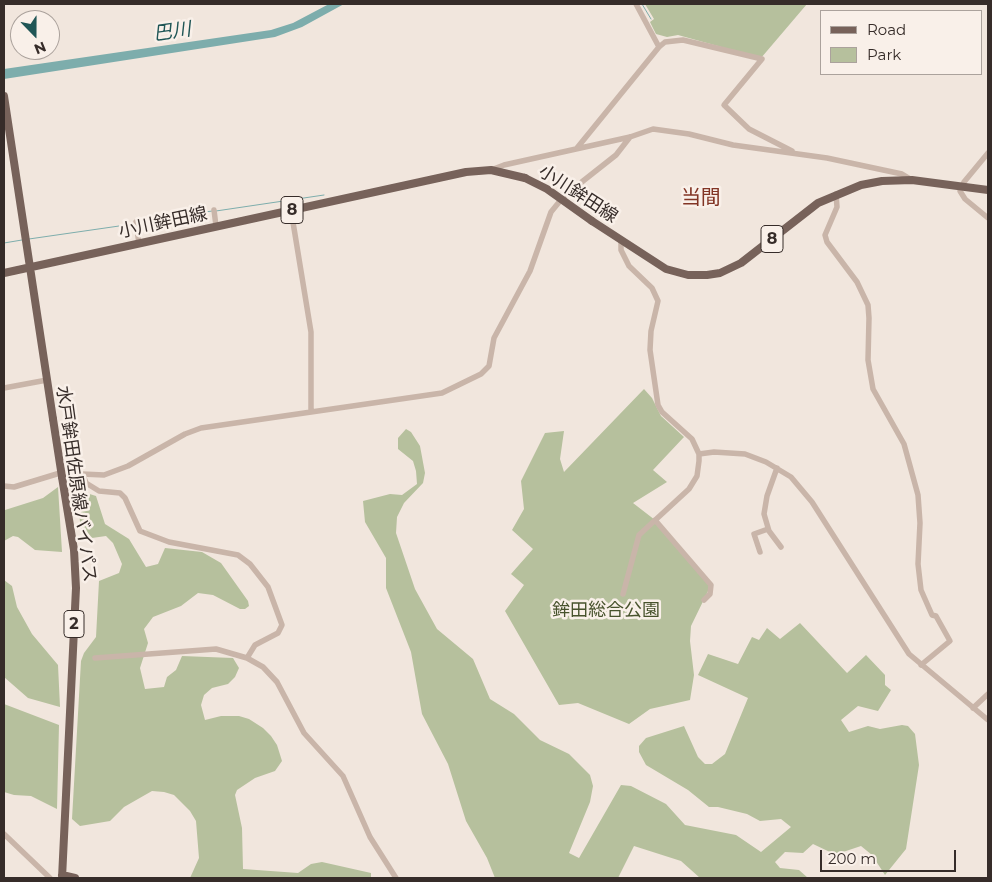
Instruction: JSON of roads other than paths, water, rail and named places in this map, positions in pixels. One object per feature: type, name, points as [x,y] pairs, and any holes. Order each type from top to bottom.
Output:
[{"type":"main road","name":"水戸鉾田佐原線バイパス","points":[[4,96],[74,550],[76,588],[62,876]]},
{"type":"main road","name":"小川鉾田線","points":[[4,272],[466,172],[491,170],[525,178],[547,190],[659,266],[674,272],[695,275],[714,274],[746,260],[810,208],[836,194],[871,183],[912,180],[988,190]]},
{"type":"main road","points":[[62,876],[75,878]]},
{"type":"street","points":[[636,4],[660,47]]},
{"type":"street","points":[[577,148],[660,47],[665,42],[683,40],[762,59],[724,105],[749,129],[793,153]]},
{"type":"street","points":[[491,170],[504,165],[630,137],[648,130],[663,130],[733,145],[827,158],[902,174],[912,180]]},
{"type":"street","points":[[4,486],[14,487],[60,473],[104,475],[118,471],[184,434],[201,428],[442,392],[482,374],[489,366],[494,338],[530,272],[551,212],[564,196],[616,155],[630,137]]},
{"type":"street","points":[[988,153],[962,186],[961,194],[988,218]]},
{"type":"street","points":[[836,194],[837,206],[825,234],[827,242],[854,277],[868,305],[868,364],[873,389],[904,444],[918,500],[918,564],[921,590],[932,616],[936,616],[950,641],[921,665]]},
{"type":"street","points":[[291,210],[311,332],[312,411]]},
{"type":"street","points":[[214,212],[216,226]]},
{"type":"street","points":[[136,224],[139,244]]},
{"type":"street","points":[[620,240],[624,258],[652,288],[658,301],[651,331],[650,350],[658,405],[662,412],[692,439],[699,454],[697,476],[685,495],[639,535],[623,594]]},
{"type":"street","points":[[4,388],[47,380]]},
{"type":"street","points":[[699,454],[714,452],[737,453],[761,459],[790,477],[805,493],[901,643],[921,665],[988,720]]},
{"type":"street","points":[[777,468],[764,506],[768,529],[781,547]]},
{"type":"street","points":[[83,475],[86,483],[99,491],[120,493],[125,498],[140,531],[169,542],[238,555],[250,564],[268,586],[282,625],[278,633],[255,645],[247,658]]},
{"type":"street","points":[[655,520],[711,585],[710,594],[704,600]]},
{"type":"street","points":[[760,552],[754,534],[768,529]]},
{"type":"street","points":[[95,658],[209,649],[247,658],[272,675],[304,734],[343,776],[366,829],[396,878]]},
{"type":"street","points":[[973,708],[988,694]]},
{"type":"street","points":[[4,834],[50,878]]},
{"type":"water","points":[[329,4],[344,4],[302,27],[275,37],[4,79],[4,69],[271,30],[293,23]]},
{"type":"waterway","points":[[642,4],[651,19]]},
{"type":"waterway","points":[[216,211],[324,195]]},
{"type":"waterway","points":[[137,223],[212,211]]},
{"type":"waterway","points":[[29,239],[133,224]]},
{"type":"waterway","points":[[4,243],[22,240]]},
{"type":"district","name":"当間","points":[[701,198]]},
{"type":"water label","name":"巴川","points":[[172,32]]},
{"type":"park label","name":"鉾田総合公園","points":[[606,611]]}]
